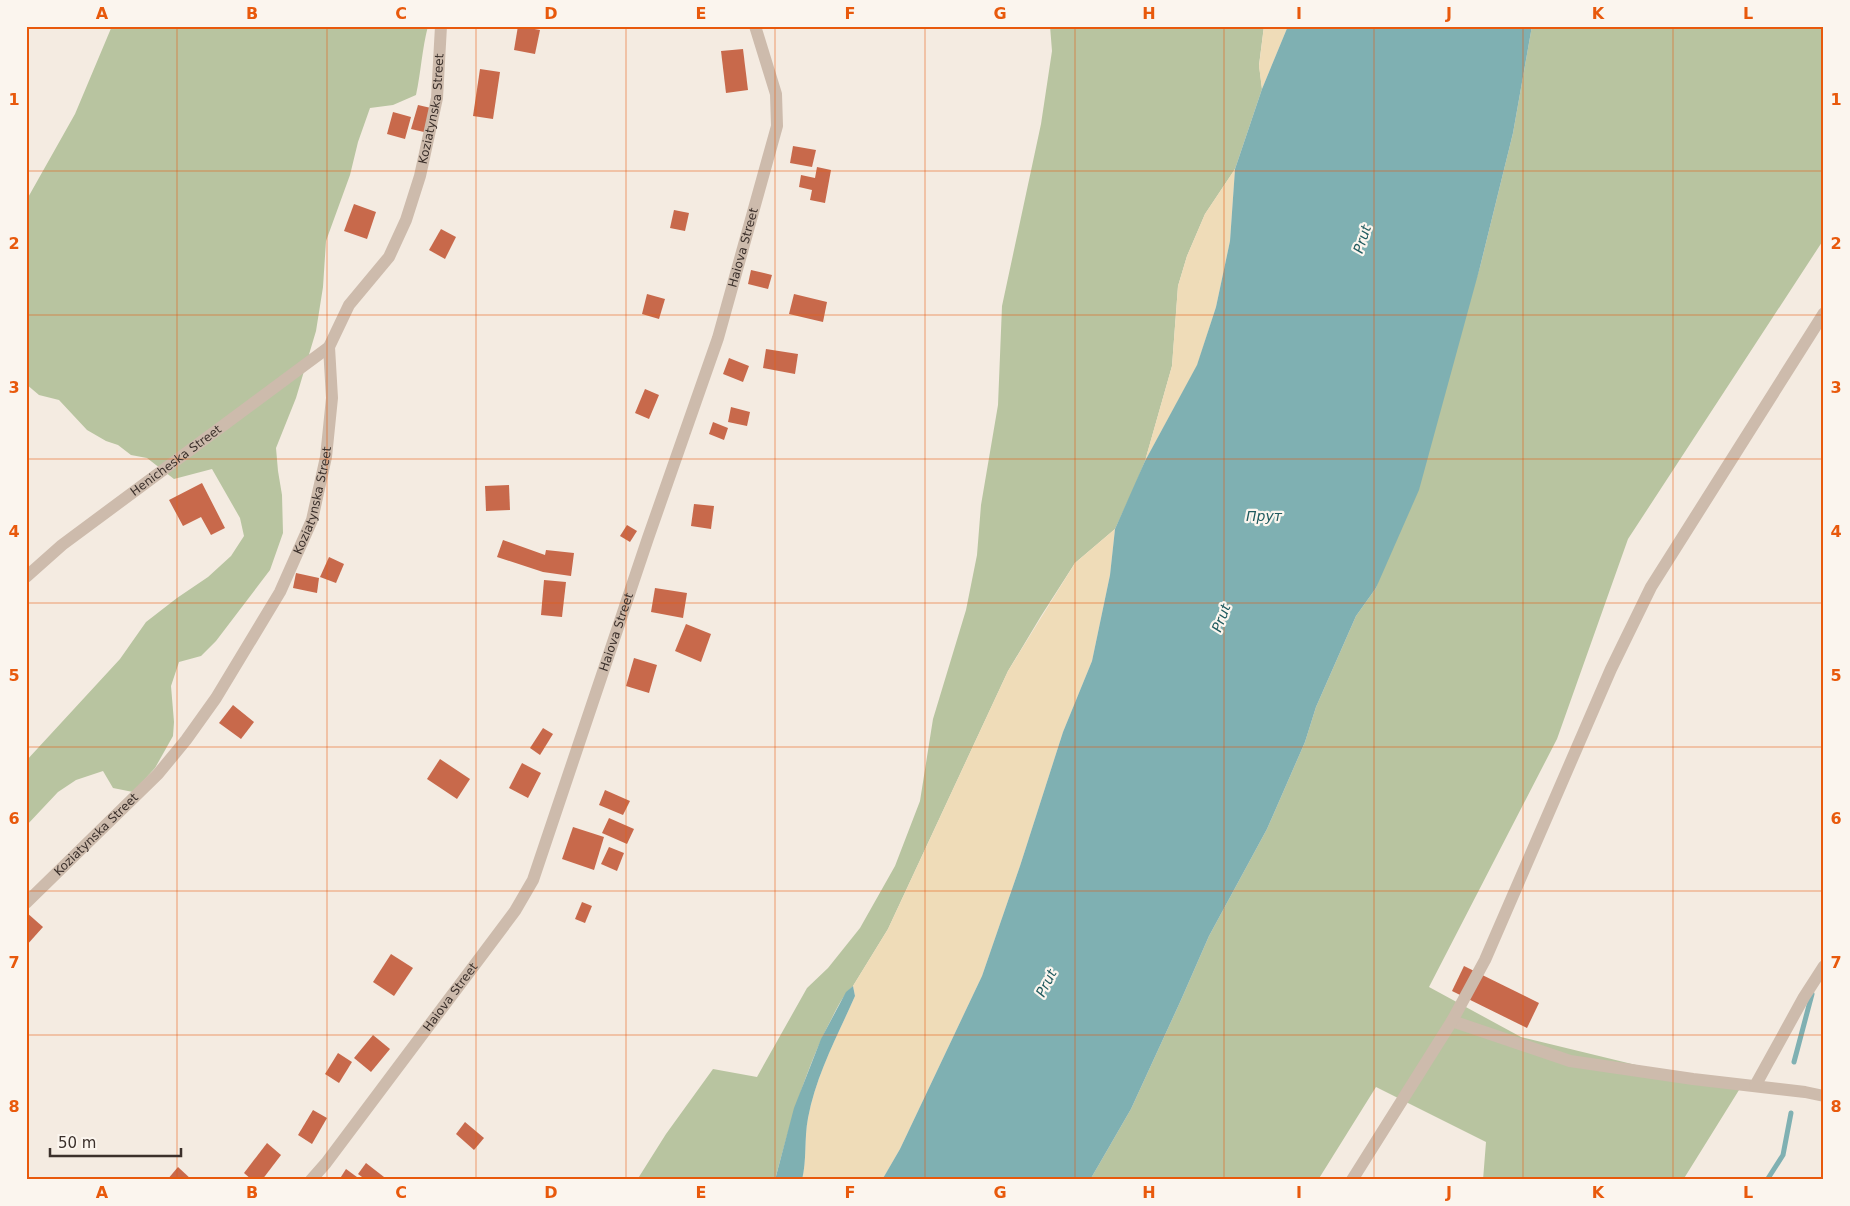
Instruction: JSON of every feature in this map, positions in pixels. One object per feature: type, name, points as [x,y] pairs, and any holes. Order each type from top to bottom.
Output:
[{"type":"street","name":"Koziatynska Street","points":[[26,903],[158,774],[216,698],[280,592],[312,520],[326,457],[332,398],[329,346],[349,305],[389,257],[406,220],[420,176],[437,98],[441,26]]},
{"type":"street","name":"Haiova Street","points":[[311,1180],[326,1163],[515,911],[533,880],[648,538],[718,338],[777,126],[776,94],[755,26]]},
{"type":"street","points":[[1352,1180],[1452,1021],[1485,960],[1611,669],[1640,608],[1667,559],[1824,313]]},
{"type":"street","name":"Henicheska Street","points":[[26,577],[62,545],[329,346]]},
{"type":"street","points":[[1755,1086],[1804,997],[1824,966]]},
{"type":"street","points":[[1452,1021],[1570,1061],[1824,1096]]},
{"type":"green space","points":[[112,26],[428,26],[416,95],[393,105],[370,108],[358,142],[350,175],[326,241],[323,287],[316,331],[296,398],[276,448],[282,495],[283,533],[270,570],[216,641],[201,656],[179,662],[171,686],[174,722],[173,736],[155,768],[133,792],[113,788],[103,771],[76,780],[58,792],[26,826],[26,761],[120,659],[146,622],[208,577],[231,556],[244,536],[240,518],[212,469],[174,479],[147,458],[131,455],[118,445],[106,441],[87,430],[59,400],[39,395],[26,384],[26,201],[75,114]]},
{"type":"green space","points":[[1050,26],[1264,26],[1259,65],[1262,89],[1235,169],[1205,214],[1187,256],[1178,286],[1172,366],[1145,461],[1115,529],[1075,563],[1008,671],[888,929],[853,986],[841,1001],[822,1037],[799,1097],[775,1180],[637,1180],[666,1134],[713,1069],[757,1077],[807,988],[828,968],[860,928],[895,866],[920,801],[933,719],[966,610],[977,555],[981,505],[998,405],[1002,306],[1041,124],[1052,51]]},
{"type":"green space","points":[[1532,26],[1824,26],[1824,239],[1628,539],[1557,739],[1429,987],[1521,1037],[1739,1090],[1683,1180],[1483,1180],[1486,1142],[1376,1087],[1318,1180],[1090,1180],[1131,1109],[1209,936],[1267,829],[1305,742],[1316,707],[1356,616],[1376,588],[1480,267],[1513,133]]},
{"type":"sand","points":[[1264,26],[1288,26],[1262,89],[1259,66]]},
{"type":"sand","points":[[1235,169],[1230,241],[1216,307],[1197,366],[1145,461],[1172,366],[1178,286],[1187,256],[1205,214]]},
{"type":"sand","points":[[1115,529],[1110,575],[1092,661],[1063,732],[982,976],[900,1149],[882,1180],[802,1180],[807,1126],[812,1102],[828,1056],[855,996],[853,986],[888,929],[1008,671],[1075,563]]},
{"type":"water","name":"Прут","points":[[1288,26],[1532,26],[1513,133],[1480,267],[1419,490],[1376,588],[1356,616],[1316,707],[1305,742],[1267,829],[1209,936],[1131,1109],[1090,1180],[882,1180],[900,1149],[982,976],[1063,732],[1092,661],[1110,575],[1115,529],[1145,461],[1197,365],[1216,307],[1230,241],[1235,169],[1262,89]]},
{"type":"water","points":[[853,986],[855,996],[828,1056],[812,1102],[807,1126],[802,1180],[775,1180],[794,1108],[821,1039],[846,992]]},
{"type":"building","points":[[518,26],[540,30],[535,54],[514,50]]},
{"type":"building","points":[[743,49],[748,90],[726,93],[721,51]]},
{"type":"building","points":[[480,69],[500,72],[493,119],[473,116]]},
{"type":"building","points":[[418,105],[431,108],[424,132],[411,129]]},
{"type":"building","points":[[393,112],[411,117],[405,139],[387,134]]},
{"type":"building","points":[[793,146],[816,150],[812,167],[790,163]]},
{"type":"building","points":[[817,167],[831,170],[825,203],[810,200],[812,190],[799,187],[801,175],[815,178]]},
{"type":"building","points":[[354,204],[376,212],[367,239],[344,231]]},
{"type":"building","points":[[674,210],[689,213],[685,231],[670,228]]},
{"type":"building","points":[[441,229],[456,237],[445,259],[429,250]]},
{"type":"building","points":[[751,270],[772,275],[768,289],[748,284]]},
{"type":"building","points":[[647,294],[665,299],[659,319],[642,314]]},
{"type":"building","points":[[794,294],[827,302],[823,322],[789,314]]},
{"type":"building","points":[[766,349],[798,354],[795,374],[763,368]]},
{"type":"building","points":[[729,358],[749,366],[743,382],[723,374]]},
{"type":"building","points":[[645,389],[659,395],[649,419],[635,413]]},
{"type":"building","points":[[731,407],[750,412],[747,426],[728,422]]},
{"type":"building","points":[[713,422],[728,428],[724,440],[709,434]]},
{"type":"building","points":[[202,483],[225,528],[211,535],[201,517],[183,526],[169,500]]},
{"type":"building","points":[[509,485],[510,510],[486,511],[485,486]]},
{"type":"building","points":[[694,504],[714,506],[711,529],[691,526]]},
{"type":"building","points":[[627,525],[637,531],[630,542],[620,536]]},
{"type":"building","points":[[503,540],[545,555],[546,550],[574,553],[571,576],[543,572],[497,557]]},
{"type":"building","points":[[329,557],[344,564],[336,583],[320,577]]},
{"type":"building","points":[[296,573],[319,578],[317,593],[293,588]]},
{"type":"building","points":[[544,580],[566,582],[562,617],[541,615]]},
{"type":"building","points":[[655,588],[687,593],[683,618],[651,612]]},
{"type":"building","points":[[686,624],[711,634],[701,662],[675,651]]},
{"type":"building","points":[[634,658],[657,665],[649,693],[626,686]]},
{"type":"building","points":[[233,705],[254,722],[241,739],[219,723]]},
{"type":"building","points":[[543,728],[553,734],[540,755],[530,748]]},
{"type":"building","points":[[440,759],[470,779],[457,799],[427,779]]},
{"type":"building","points":[[522,763],[541,773],[528,798],[509,788]]},
{"type":"building","points":[[605,790],[630,801],[623,815],[599,805]]},
{"type":"building","points":[[609,818],[634,829],[627,844],[602,833]]},
{"type":"building","points":[[573,827],[604,837],[594,870],[562,859]]},
{"type":"building","points":[[609,847],[624,853],[617,871],[601,864]]},
{"type":"building","points":[[582,902],[592,906],[585,923],[575,919]]},
{"type":"building","points":[[26,912],[43,927],[26,946]]},
{"type":"building","points":[[391,954],[413,968],[394,996],[373,982]]},
{"type":"building","points":[[1464,966],[1539,1003],[1527,1028],[1452,991]]},
{"type":"building","points":[[373,1035],[390,1049],[371,1072],[354,1058]]},
{"type":"building","points":[[338,1053],[352,1062],[339,1083],[325,1074]]},
{"type":"building","points":[[313,1110],[327,1118],[312,1144],[298,1135]]},
{"type":"building","points":[[465,1122],[484,1138],[474,1150],[456,1134]]},
{"type":"building","points":[[267,1143],[281,1155],[262,1180],[252,1180],[244,1173]]},
{"type":"building","points":[[366,1163],[384,1177],[383,1180],[366,1180],[358,1174]]},
{"type":"building","points":[[178,1167],[192,1180],[167,1180]]},
{"type":"building","points":[[346,1169],[361,1180],[339,1180]]},
{"type":"waterway","points":[[1794,1062],[1812,994]]},
{"type":"waterway","points":[[1767,1180],[1783,1155],[1791,1113]]},
{"type":"water label","name":"Prut","points":[[1362,239]]},
{"type":"water label","name":"Prut","points":[[1221,618]]},
{"type":"water label","name":"Prut","points":[[1046,983]]}]
